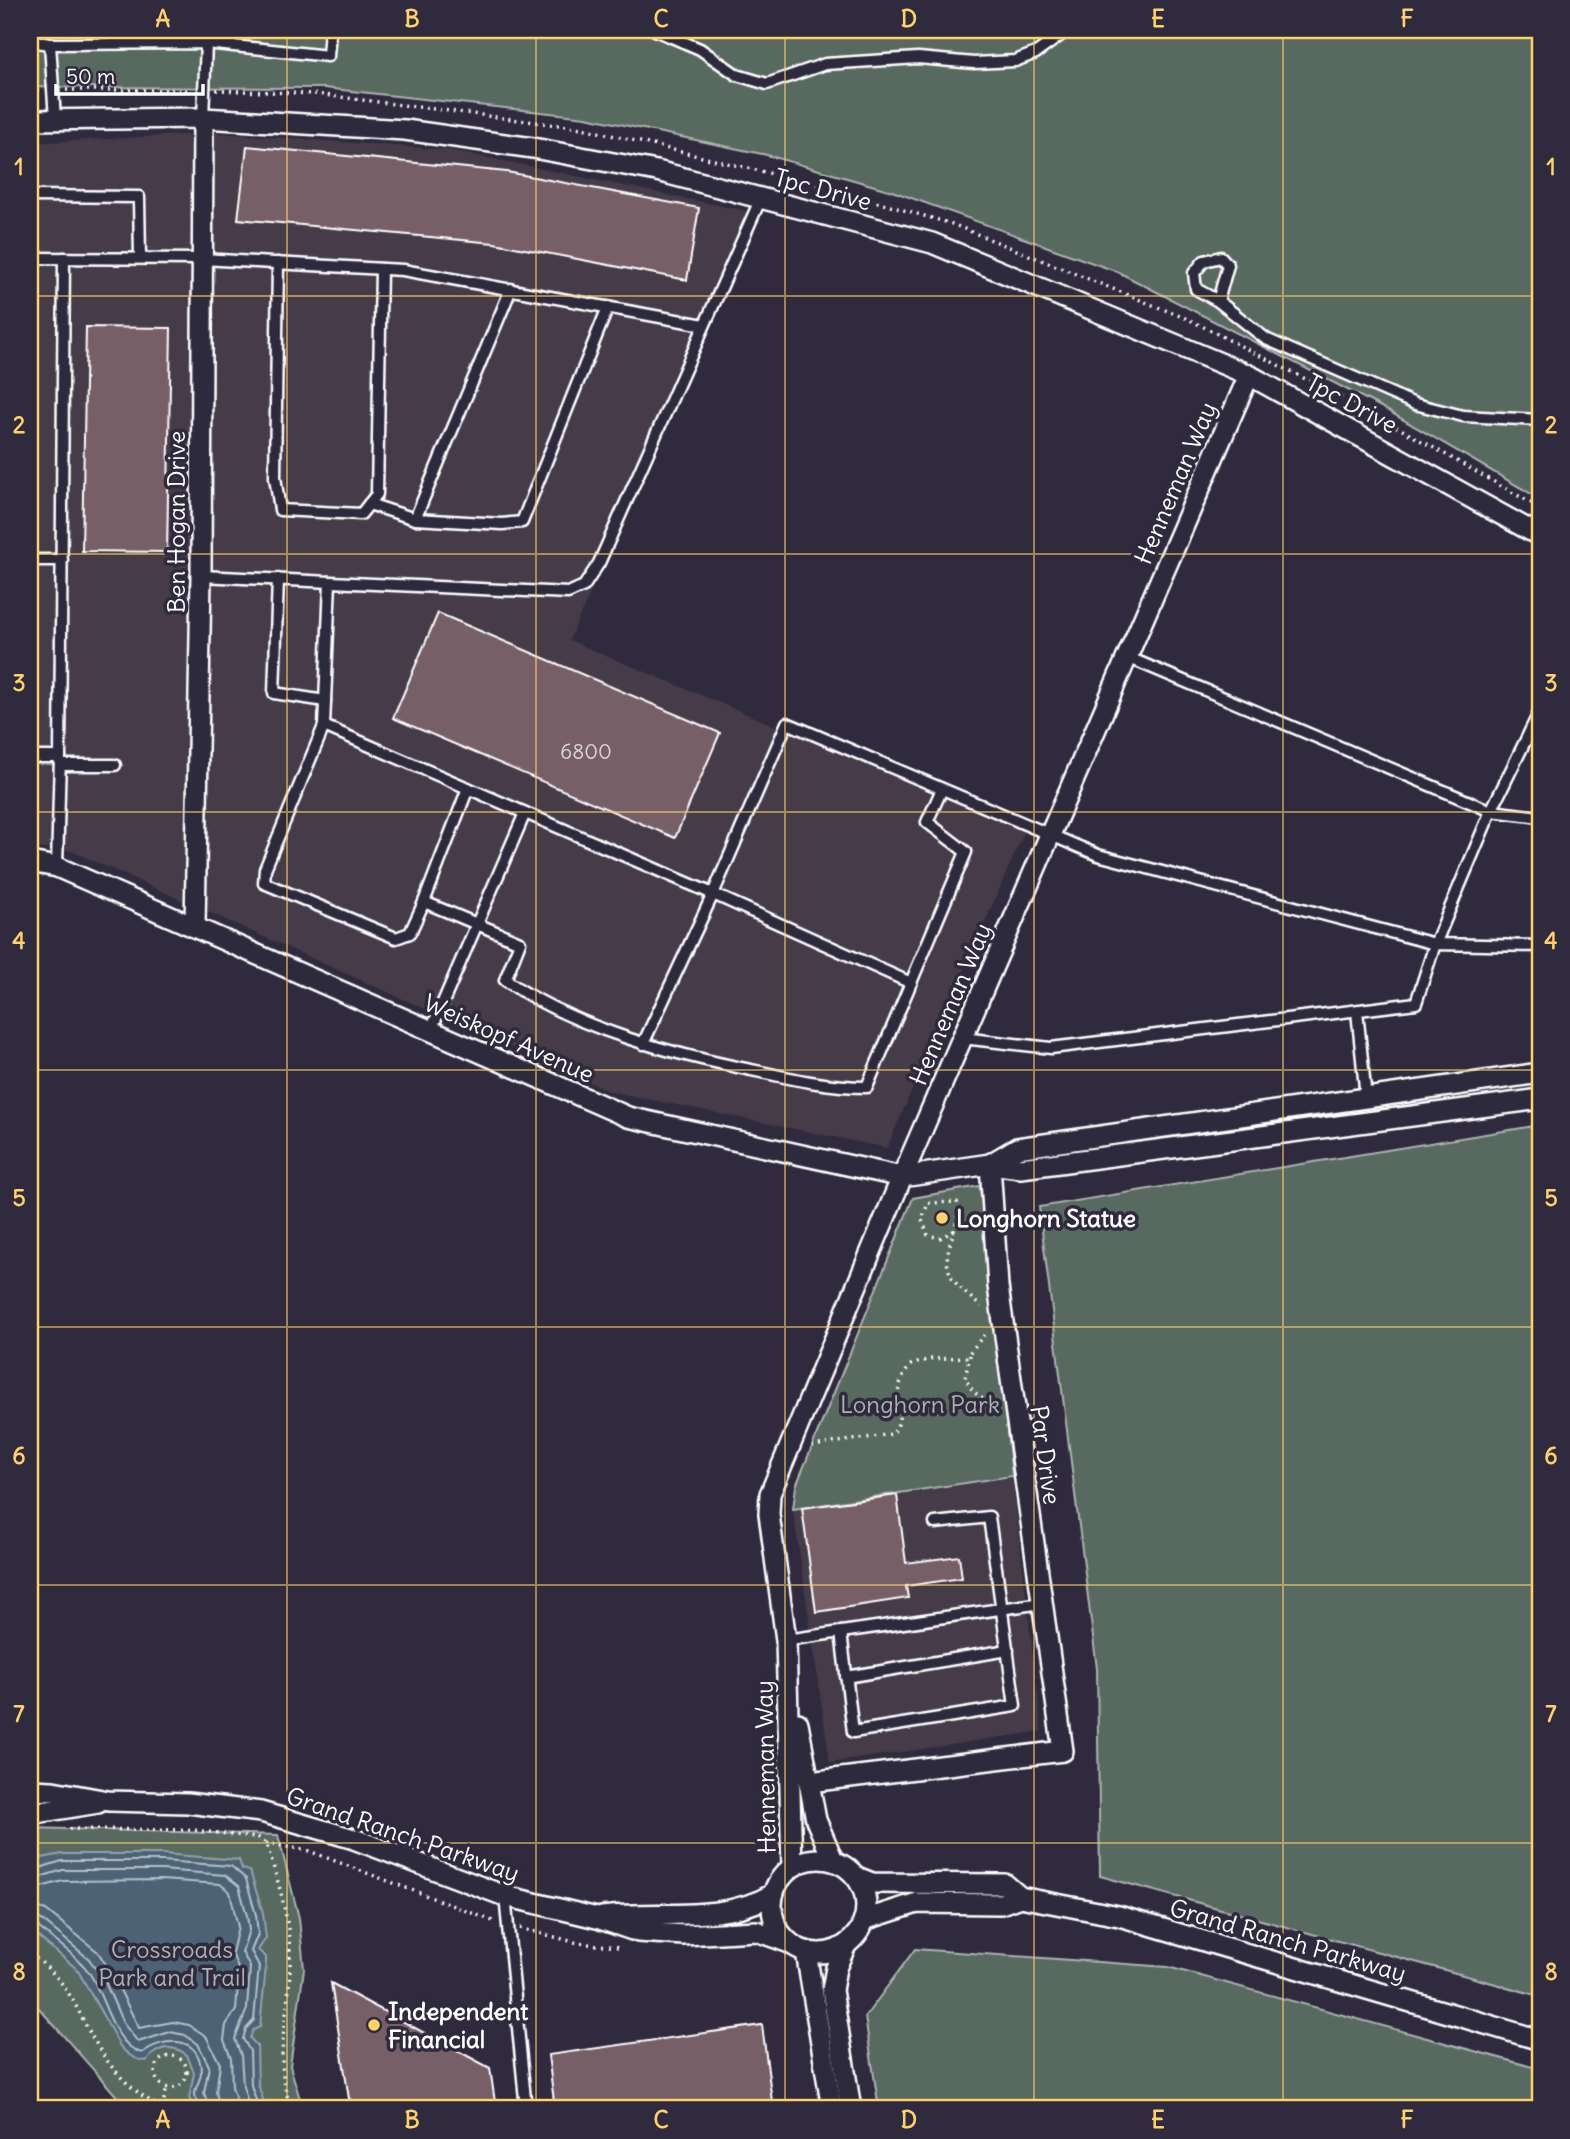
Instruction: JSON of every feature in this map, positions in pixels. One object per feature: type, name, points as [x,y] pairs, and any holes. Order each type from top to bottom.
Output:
[{"type":"street","name":"Tpc Drive","points":[[30,120],[202,118],[405,130],[533,148],[657,171],[932,243],[1249,375],[1540,536]]},
{"type":"street","name":"Ben Hogan Drive","points":[[195,927],[201,576],[202,118]]},
{"type":"street","name":"Henneman Way","points":[[792,1867],[786,1640],[769,1514],[770,1494],[902,1177],[1249,375]]},
{"type":"street","name":"Weiskopf Avenue","points":[[30,862],[57,867],[628,1117],[902,1177],[990,1164]]},
{"type":"street","points":[[990,1164],[1017,1148],[1540,1073]]},
{"type":"street","points":[[990,1164],[1021,1168],[1540,1099]]},
{"type":"street","name":"Par Drive","points":[[809,1782],[1063,1751],[998,1286],[990,1164]]},
{"type":"street","name":"Henneman Way","points":[[787,1667],[816,1820],[833,1860]]},
{"type":"street","name":"Grand Ranch Parkway","points":[[30,1790],[53,1791],[107,1801],[214,1805],[279,1815],[354,1839],[505,1896],[597,1918],[638,1932],[684,1935],[756,1931],[787,1942]]},
{"type":"street","name":"Grand Ranch Parkway","points":[[30,1814],[107,1801]]},
{"type":"street","points":[[846,1945],[834,1951],[806,1952],[787,1942],[773,1920],[773,1894],[783,1874],[804,1861],[833,1860],[857,1877],[868,1905],[867,1919],[846,1945],[836,1968],[832,1990],[851,2109]]},
{"type":"street","name":"Grand Ranch Parkway","points":[[857,1877],[872,1883],[1005,1884],[1020,1897],[1119,1916],[1540,2039]]},
{"type":"street","name":"Grand Ranch Parkway","points":[[597,1918],[639,1912],[692,1914],[737,1910],[773,1894]]},
{"type":"street","name":"Grand Ranch Parkway","points":[[867,1919],[917,1903],[1001,1904],[1020,1897]]},
{"type":"street","points":[[806,1952],[832,2109]]},
{"type":"lane","points":[[202,118],[208,30]]},
{"type":"lane","points":[[30,41],[50,44],[206,43],[328,56],[330,30]]},
{"type":"lane","points":[[654,30],[700,49],[737,75],[767,84],[825,64],[918,58],[974,63],[1015,61],[1037,53],[1068,30]]},
{"type":"lane","points":[[50,44],[55,120]]},
{"type":"lane","points":[[30,196],[139,197],[140,258]]},
{"type":"lane","points":[[201,576],[568,593],[584,586],[599,563],[761,198]]},
{"type":"lane","points":[[1218,300],[1228,265],[1221,257],[1204,261],[1194,273],[1196,289],[1218,300],[1266,339],[1415,404],[1463,416],[1540,420]]},
{"type":"lane","points":[[30,258],[202,259],[381,269],[511,289],[704,324]]},
{"type":"lane","points":[[57,867],[64,258]]},
{"type":"lane","points":[[278,263],[275,477],[280,510],[361,514],[377,494],[381,269]]},
{"type":"lane","points":[[415,519],[511,289]]},
{"type":"lane","points":[[369,504],[415,519],[502,524],[522,522],[608,307]]},
{"type":"lane","points":[[30,560],[62,560]]},
{"type":"lane","points":[[278,579],[274,693],[325,701]]},
{"type":"lane","points":[[330,582],[324,726],[265,869],[264,883],[396,937],[410,933],[468,788]]},
{"type":"lane","points":[[1127,657],[1491,811],[1540,817]]},
{"type":"lane","points":[[962,1038],[1051,1048],[1416,1003],[1435,944],[1491,811],[1540,711]]},
{"type":"lane","points":[[643,1044],[713,894],[787,723],[1098,855],[1435,944],[1540,946]]},
{"type":"lane","points":[[324,726],[713,894],[911,983]]},
{"type":"lane","points":[[30,757],[115,765]]},
{"type":"lane","points":[[424,902],[520,942],[505,980],[530,998],[643,1044],[720,1064],[834,1087],[867,1087],[966,852],[927,822],[942,789]]},
{"type":"lane","points":[[430,1030],[525,813]]},
{"type":"lane","points":[[1357,1011],[1366,1098]]},
{"type":"lane","points":[[841,1632],[853,1732],[1015,1706],[989,1517],[935,1523]]},
{"type":"lane","points":[[786,1640],[1042,1603]]},
{"type":"lane","points":[[846,1677],[1008,1650]]},
{"type":"lane","points":[[505,1896],[526,2109]]},
{"type":"path","points":[[954,1231],[940,1238],[928,1235],[922,1220],[928,1203],[957,1202],[960,1213],[947,1264],[952,1278],[984,1311]]},
{"type":"path","points":[[812,1446],[892,1434],[900,1419],[898,1387],[911,1365],[930,1359],[966,1357],[984,1336],[986,1325]]},
{"type":"path","points":[[970,1353],[965,1378],[974,1391],[1006,1418]]},
{"type":"path","points":[[65,1829],[193,1830],[259,1838],[266,1843],[283,1895],[290,1942],[281,2054],[283,2083],[292,2109]]},
{"type":"path","points":[[30,1954],[63,1982],[98,2048],[121,2077],[141,2096],[162,2109],[167,2088]]},
{"type":"path","points":[[174,2056],[185,2063],[187,2075],[179,2086],[167,2088],[158,2081],[155,2070],[163,2057],[174,2056]]},
{"type":"shaded area","points":[[218,133],[450,150],[761,214],[569,640],[1025,830],[887,1148],[609,1091],[69,850],[30,848],[30,143]]},
{"type":"shaded area","points":[[1012,1476],[1042,1731],[830,1763],[793,1509]]},
{"type":"green space","points":[[30,30],[1540,30],[1540,499],[1381,407],[1118,272],[892,191],[767,155],[586,117],[324,88],[30,87]]},
{"type":"green space","points":[[1540,1125],[1540,1996],[1100,1876],[1097,1669],[1039,1207]]},
{"type":"green space","name":"Longhorn Park","points":[[980,1186],[1012,1476],[793,1509],[796,1486],[913,1198]]},
{"type":"green space","name":"Crossroads Park and Trail","points":[[30,1828],[278,1835],[299,1918],[304,1969],[290,2066],[303,2109],[128,2109],[30,1998]]},
{"type":"green space","points":[[915,1949],[1168,1967],[1540,2069],[1540,2109],[879,2109],[865,2017]]},
{"type":"water","name":"Crossroads Park and Trail","points":[[62,1854],[162,1854],[239,1860],[242,1869],[250,1871],[263,1913],[266,1938],[258,1950],[266,1957],[260,2027],[253,2030],[250,2038],[257,2046],[258,2084],[266,2109],[196,2109],[189,2098],[194,2073],[187,2055],[176,2049],[165,2048],[155,2052],[146,2061],[138,2060],[120,2046],[77,1969],[30,1930],[30,1866],[42,1858]]},
{"type":"building","points":[[247,146],[507,172],[699,208],[687,280],[494,243],[238,219]]},
{"type":"building","points":[[86,327],[171,328],[167,552],[82,551]]},
{"type":"building","points":[[438,613],[720,733],[675,838],[393,718]]},
{"type":"building","points":[[897,1495],[906,1563],[959,1556],[962,1578],[906,1586],[908,1598],[816,1612],[802,1508]]},
{"type":"building","name":"Independent Financial","points":[[331,1983],[490,2068],[496,2109],[373,2109],[349,2099]]},
{"type":"building","points":[[762,2025],[773,2109],[555,2109],[548,2055]]},
{"type":"place","name":"Longhorn Statue","points":[[942,1218]]},
{"type":"place","name":"Independent Financial","points":[[374,2025]]}]
